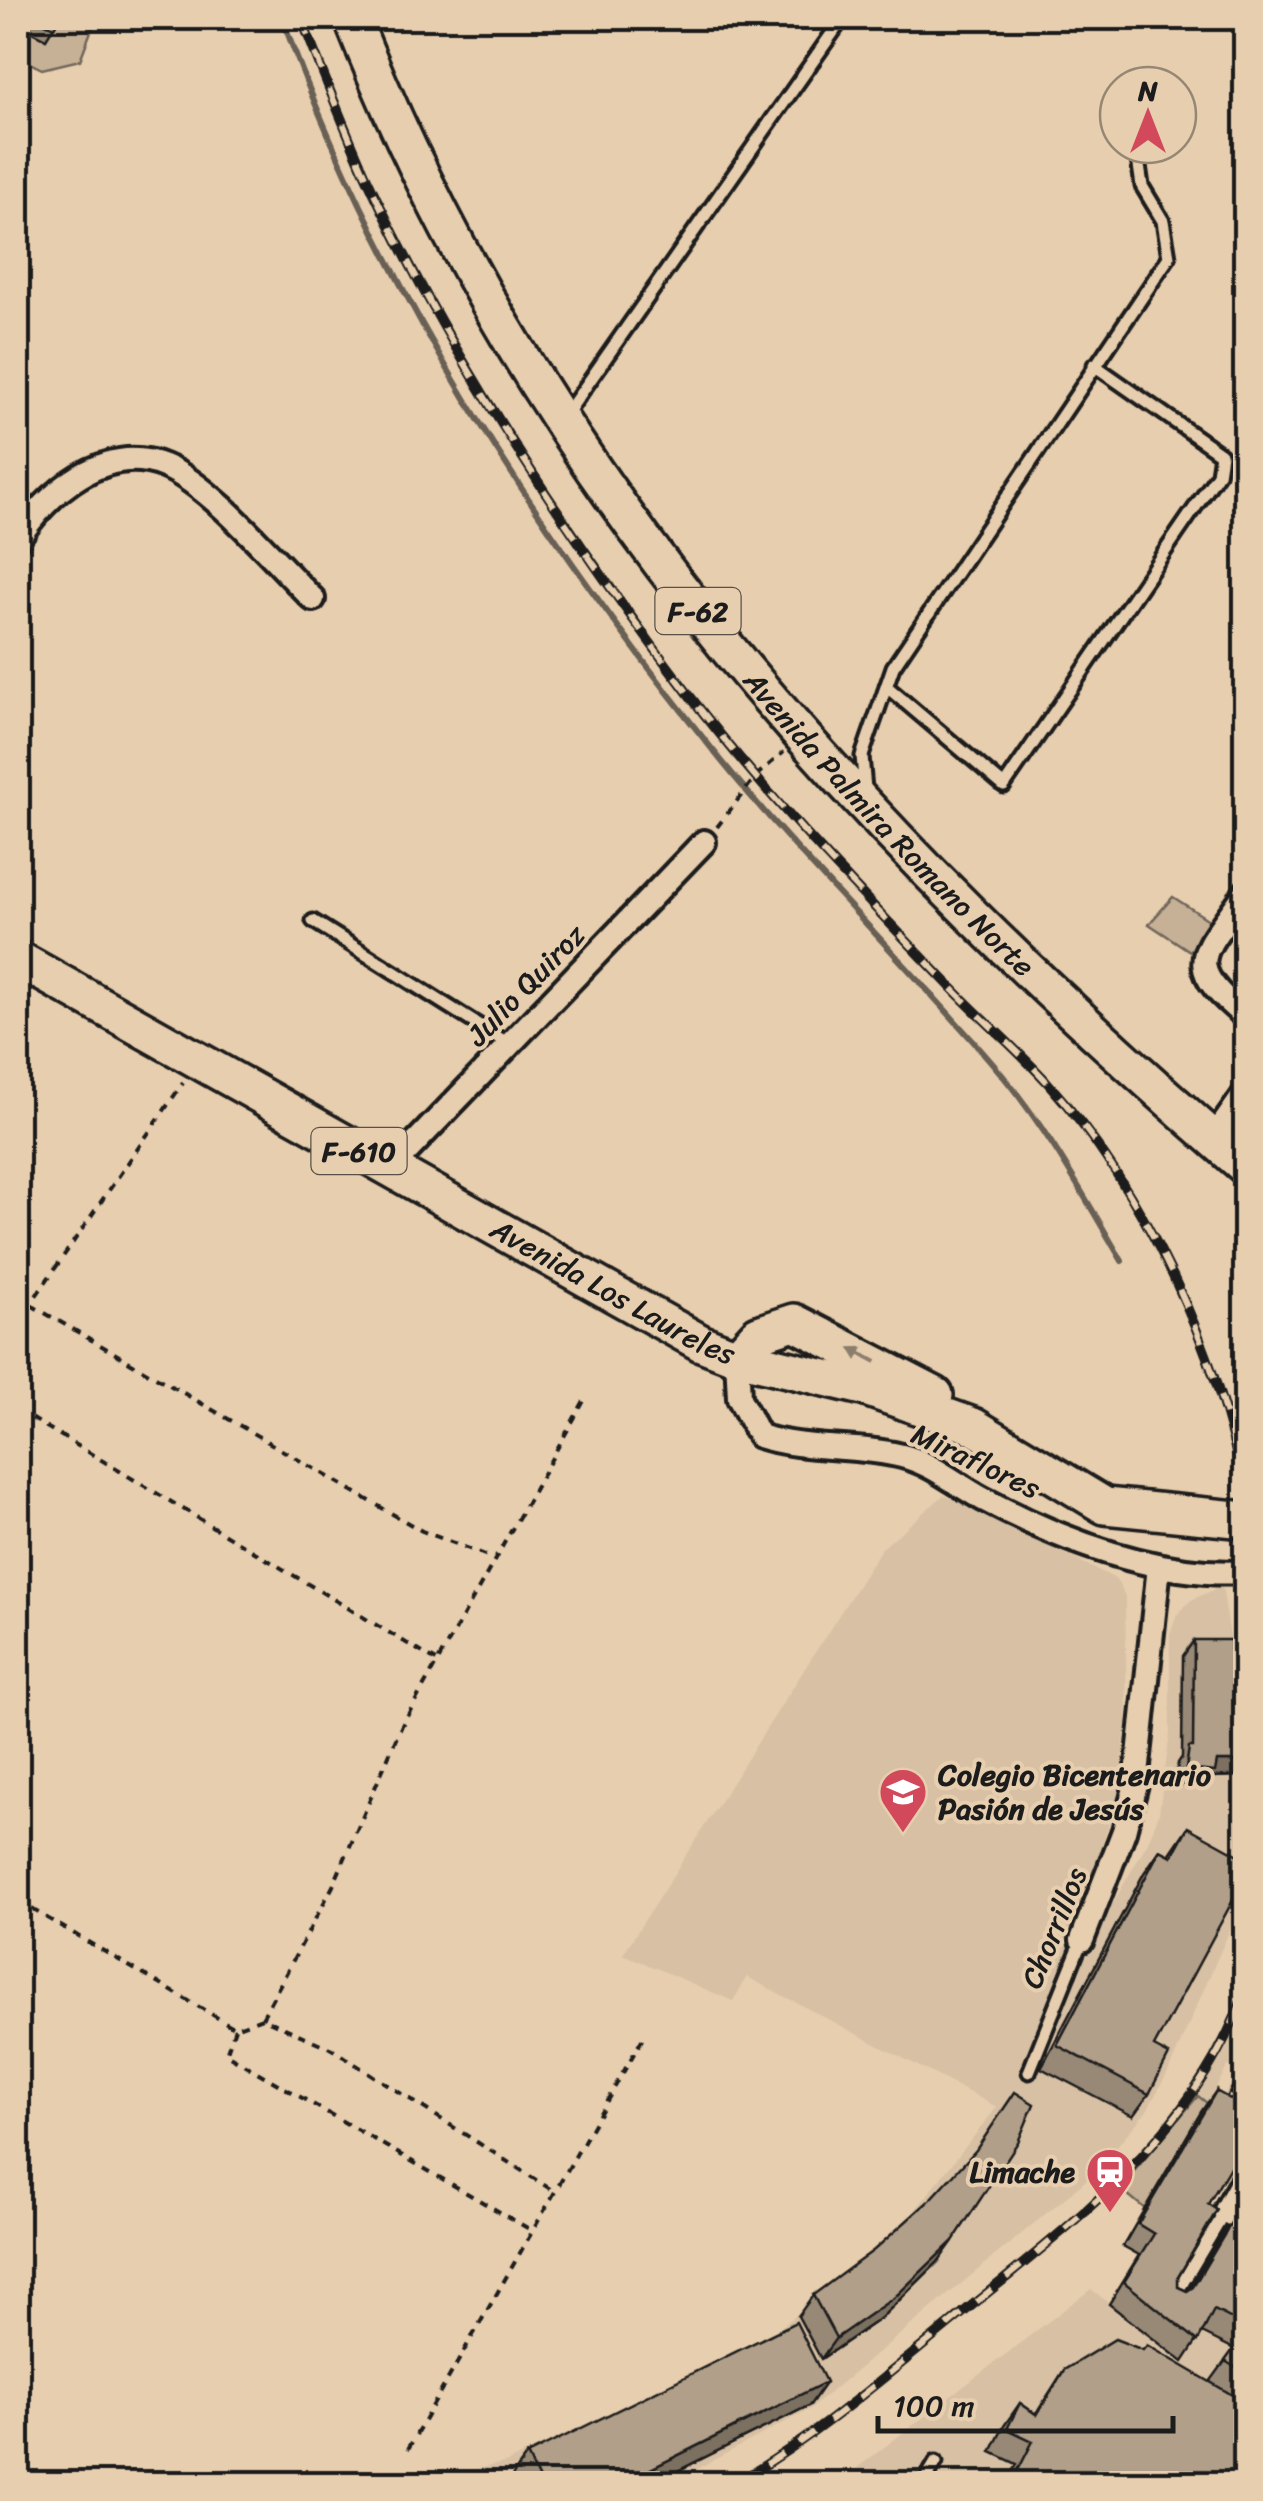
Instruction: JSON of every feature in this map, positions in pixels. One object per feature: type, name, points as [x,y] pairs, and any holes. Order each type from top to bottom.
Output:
[{"type":"main road","name":"Avenida Palmira Romano Norte","points":[[352,18],[416,167],[471,273],[559,423],[618,508],[737,662],[940,887],[1096,1038],[1246,1167]]},
{"type":"main road","name":"Avenida Los Laureles","points":[[18,959],[694,1340],[737,1357],[864,1387],[973,1426],[1072,1490],[1105,1506],[1246,1520]]},
{"type":"street","points":[[18,539],[29,520],[78,474],[121,460],[162,464],[195,484],[313,599]]},
{"type":"street","name":"Julio Quiroz","points":[[390,1168],[704,842]]},
{"type":"street","points":[[1246,892],[1210,944],[1202,965],[1208,984],[1246,1017]]},
{"type":"street","points":[[1213,1139],[1246,1092]]},
{"type":"street","name":"Miraflores","points":[[737,1357],[739,1398],[759,1436],[796,1446],[901,1455],[986,1500],[1074,1538],[1158,1566],[1216,1574],[1246,1572]]},
{"type":"street","name":"Chorrillos","points":[[1082,1940],[1124,1830],[1136,1784],[1158,1566]]},
{"type":"street","points":[[1235,2218],[1246,2174]]},
{"type":"lane","points":[[559,423],[843,18]]},
{"type":"lane","points":[[866,808],[862,756],[893,666],[1169,257],[1163,221],[1142,186],[1139,165]]},
{"type":"lane","points":[[886,686],[1004,786],[1218,474],[1221,454],[1094,366]]},
{"type":"lane","points":[[313,922],[510,1044]]},
{"type":"lane","name":"Chorrillos","points":[[1029,2072],[1082,1940]]},
{"type":"lane","points":[[1246,2141],[1239,2154],[1246,2166]]},
{"type":"lane","points":[[1171,2303],[1235,2218]]},
{"type":"lane","points":[[923,2484],[936,2462]]},
{"type":"path","points":[[704,842],[757,775],[803,736]]},
{"type":"path","points":[[18,1322],[198,1061]]},
{"type":"path","points":[[31,1305],[422,1532],[493,1558]]},
{"type":"path","points":[[235,2028],[262,2018],[332,1886],[401,1726],[585,1398]]},
{"type":"path","points":[[18,1410],[438,1662]]},
{"type":"path","points":[[18,1902],[235,2028]]},
{"type":"path","points":[[262,2018],[330,2048],[555,2192]]},
{"type":"path","points":[[235,2028],[226,2054],[532,2231]]},
{"type":"path","points":[[408,2449],[644,2036]]},
{"type":"shaded area","points":[[18,18],[96,18],[80,60],[42,69],[18,57]]},
{"type":"shaded area","points":[[1173,897],[1212,922],[1190,951],[1149,924]]},
{"type":"shaded area","name":"Colegio Bicentenario Pasión de Jesús","points":[[944,1495],[1116,1579],[1125,1596],[1127,1722],[1117,1800],[1071,1935],[1090,1943],[1148,1842],[1159,1813],[1170,1734],[1170,1634],[1176,1616],[1191,1600],[1222,1586],[1245,1734],[1245,1803],[1234,1876],[1245,1882],[1245,1895],[1168,2072],[1146,2112],[1090,2177],[810,2409],[670,2483],[408,2484],[508,2462],[777,2330],[851,2273],[909,2218],[997,2107],[747,1977],[733,2001],[623,1954],[881,1549]]},
{"type":"shaded area","points":[[1245,2013],[1245,2149],[1212,2118],[1238,2070],[1228,2066],[1207,2103],[1198,2096]]},
{"type":"shaded area","points":[[1198,2096],[1207,2103],[1145,2209],[1120,2188]]},
{"type":"shaded area","points":[[1245,2250],[1245,2483],[836,2484],[1091,2289],[1183,2362]]},
{"type":"building","points":[[34,18],[59,18],[54,27]]},
{"type":"building","points":[[1194,1640],[1231,1640],[1231,1661],[1244,1659],[1246,1761],[1217,1761],[1215,1772],[1186,1769],[1189,1747],[1193,1747]]},
{"type":"building","points":[[1188,1827],[1246,1859],[1246,1876],[1154,2047],[1169,2055],[1149,2094],[1057,2045],[1160,1850],[1172,1856]]},
{"type":"building","points":[[1216,2091],[1246,2108],[1246,2140],[1208,2204],[1217,2210],[1178,2277],[1178,2287],[1187,2291],[1193,2287],[1233,2220],[1246,2227],[1246,2326],[1214,2310],[1198,2341],[1124,2282],[1154,2234],[1138,2224]]},
{"type":"building","points":[[1015,2092],[1034,2104],[1018,2142],[953,2241],[895,2297],[836,2338],[813,2295],[874,2250],[931,2199],[976,2150]]},
{"type":"building","points":[[796,2322],[826,2382],[620,2484],[541,2484],[527,2455]]},
{"type":"building","points":[[1246,2332],[1246,2374],[1225,2361]]},
{"type":"building","points":[[1115,2339],[1143,2350],[1147,2345],[1246,2403],[1232,2431],[1246,2437],[1246,2446],[1227,2484],[1011,2484],[1033,2441],[1007,2429],[1020,2403],[1037,2415],[1064,2370]]},
{"type":"waterway","points":[[282,18],[367,218],[416,313],[528,497],[653,674],[720,759],[1012,1087],[1062,1160],[1122,1261]]},
{"type":"railway","points":[[301,18],[365,174],[435,311],[514,444],[599,572],[750,770],[958,995],[1047,1082],[1116,1173],[1173,1276],[1197,1330],[1217,1385],[1246,1496]]},
{"type":"railway","points":[[734,2484],[820,2428],[874,2386],[1040,2250],[1124,2174],[1195,2089],[1224,2041],[1246,1988]]},
{"type":"railway","points":[[1223,2113],[1246,2069]]},
{"type":"place","name":"Colegio Bicentenario Pasión de Jesús","points":[[903,1834]]},
{"type":"place","name":"Limache","points":[[1110,2214]]}]
